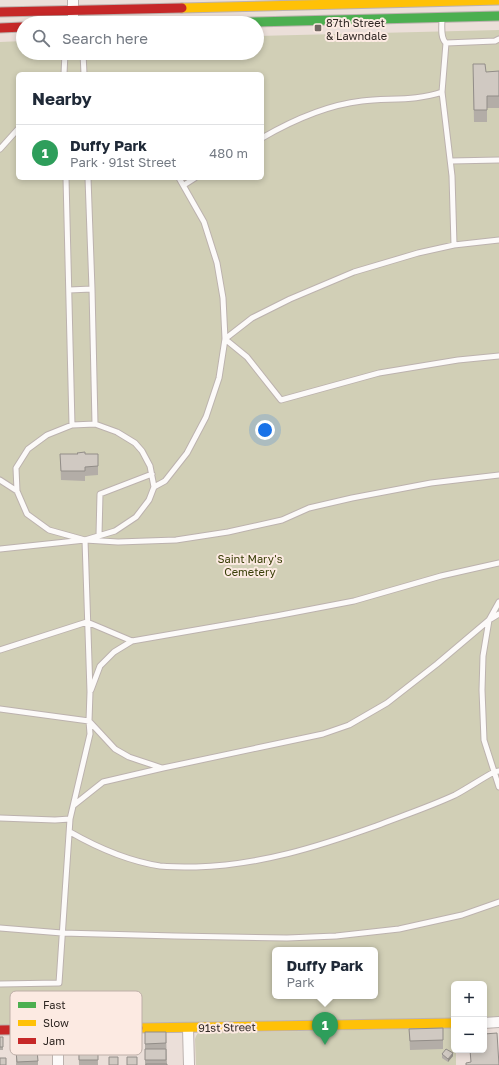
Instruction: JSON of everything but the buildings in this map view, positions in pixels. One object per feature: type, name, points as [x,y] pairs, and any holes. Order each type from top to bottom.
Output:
[{"type":"main road","points":[[0,12],[333,2],[499,0]]},
{"type":"main road","points":[[264,22],[499,16]]},
{"type":"main road","points":[[0,28],[16,27]]},
{"type":"main road","name":"91st Street","points":[[142,1028],[451,1023]]},
{"type":"main road","name":"91st Street","points":[[0,1030],[10,1030]]},
{"type":"street","points":[[72,0],[73,16]]},
{"type":"street","points":[[333,2],[333,20]]},
{"type":"street","points":[[487,1023],[499,1022]]},
{"type":"street","points":[[188,1028],[189,1065]]},
{"type":"lane","points":[[442,17],[442,38],[446,43],[442,92],[452,176],[454,245]]},
{"type":"lane","points":[[446,43],[495,41],[499,39]]},
{"type":"lane","points":[[64,72],[65,60]]},
{"type":"lane","points":[[83,60],[84,72]]},
{"type":"lane","points":[[264,137],[286,124],[335,106],[362,101],[428,97],[442,92]]},
{"type":"lane","points":[[0,149],[16,131]]},
{"type":"lane","points":[[450,161],[499,160]]},
{"type":"lane","points":[[66,180],[72,425]]},
{"type":"lane","points":[[88,180],[92,289],[94,424]]},
{"type":"lane","points":[[154,487],[165,481],[187,453],[206,417],[219,378],[225,339],[223,298],[217,263],[204,222],[180,180]]},
{"type":"lane","points":[[184,185],[192,180]]},
{"type":"lane","points":[[225,339],[252,318],[290,299],[354,272],[418,253],[454,245],[499,240]]},
{"type":"lane","points":[[69,290],[92,289]]},
{"type":"lane","points":[[225,339],[247,357],[281,400],[379,373],[458,360],[499,356]]},
{"type":"lane","points":[[94,424],[117,432],[142,450],[150,466],[154,487],[149,500],[136,517],[115,531],[85,540],[48,530],[27,514],[16,491],[16,468],[28,449],[47,434],[72,425],[94,424]]},
{"type":"lane","points":[[99,536],[100,494],[152,474]]},
{"type":"lane","points":[[0,549],[85,540],[118,542],[176,540],[228,532],[282,520],[309,508],[352,498],[431,483],[499,475]]},
{"type":"lane","points":[[0,480],[16,491]]},
{"type":"lane","points":[[0,984],[59,983],[70,819],[90,734],[88,721],[90,692],[85,540]]},
{"type":"lane","points":[[90,692],[100,666],[114,652],[132,641],[329,607],[441,576],[499,563]]},
{"type":"lane","points":[[499,602],[489,620],[483,656],[482,690],[484,740],[496,771],[499,787]]},
{"type":"lane","points":[[74,805],[103,782],[323,734],[349,725],[387,703],[489,620],[499,614]]},
{"type":"lane","points":[[0,650],[87,622],[132,641]]},
{"type":"lane","points":[[0,709],[88,721],[115,749],[129,757],[163,768]]},
{"type":"lane","points":[[70,832],[109,852],[160,866],[212,866],[255,861],[286,855],[352,835],[411,813],[456,794],[496,771]]},
{"type":"lane","points":[[0,818],[55,820],[70,819]]},
{"type":"lane","points":[[0,928],[62,933],[244,938],[336,936],[399,929],[462,915],[499,902]]},
{"type":"green space","name":"Saint Mary's Cemetery","points":[[499,30],[499,1017],[487,1017],[487,981],[451,981],[451,1018],[142,1023],[142,991],[10,991],[10,1025],[0,1025],[0,42],[16,41],[16,60],[264,60],[264,36]]},
{"type":"green space","points":[[451,1028],[451,1053],[456,1053],[456,1065],[196,1065],[195,1039],[198,1033]]},
{"type":"traffic: fast","points":[[264,22],[499,16]]},
{"type":"traffic: slow","points":[[182,8],[499,0]]},
{"type":"traffic: slow","points":[[142,1028],[451,1023]]},
{"type":"traffic: jam","points":[[0,12],[182,8]]},
{"type":"traffic: jam","points":[[0,28],[16,27]]},
{"type":"traffic: jam","points":[[0,1030],[10,1030]]},
{"type":"place","name":"87th Street & Lawndale","points":[[318,28]]},
{"type":"place","name":"Duffy Park","points":[[325,1045]]}]
